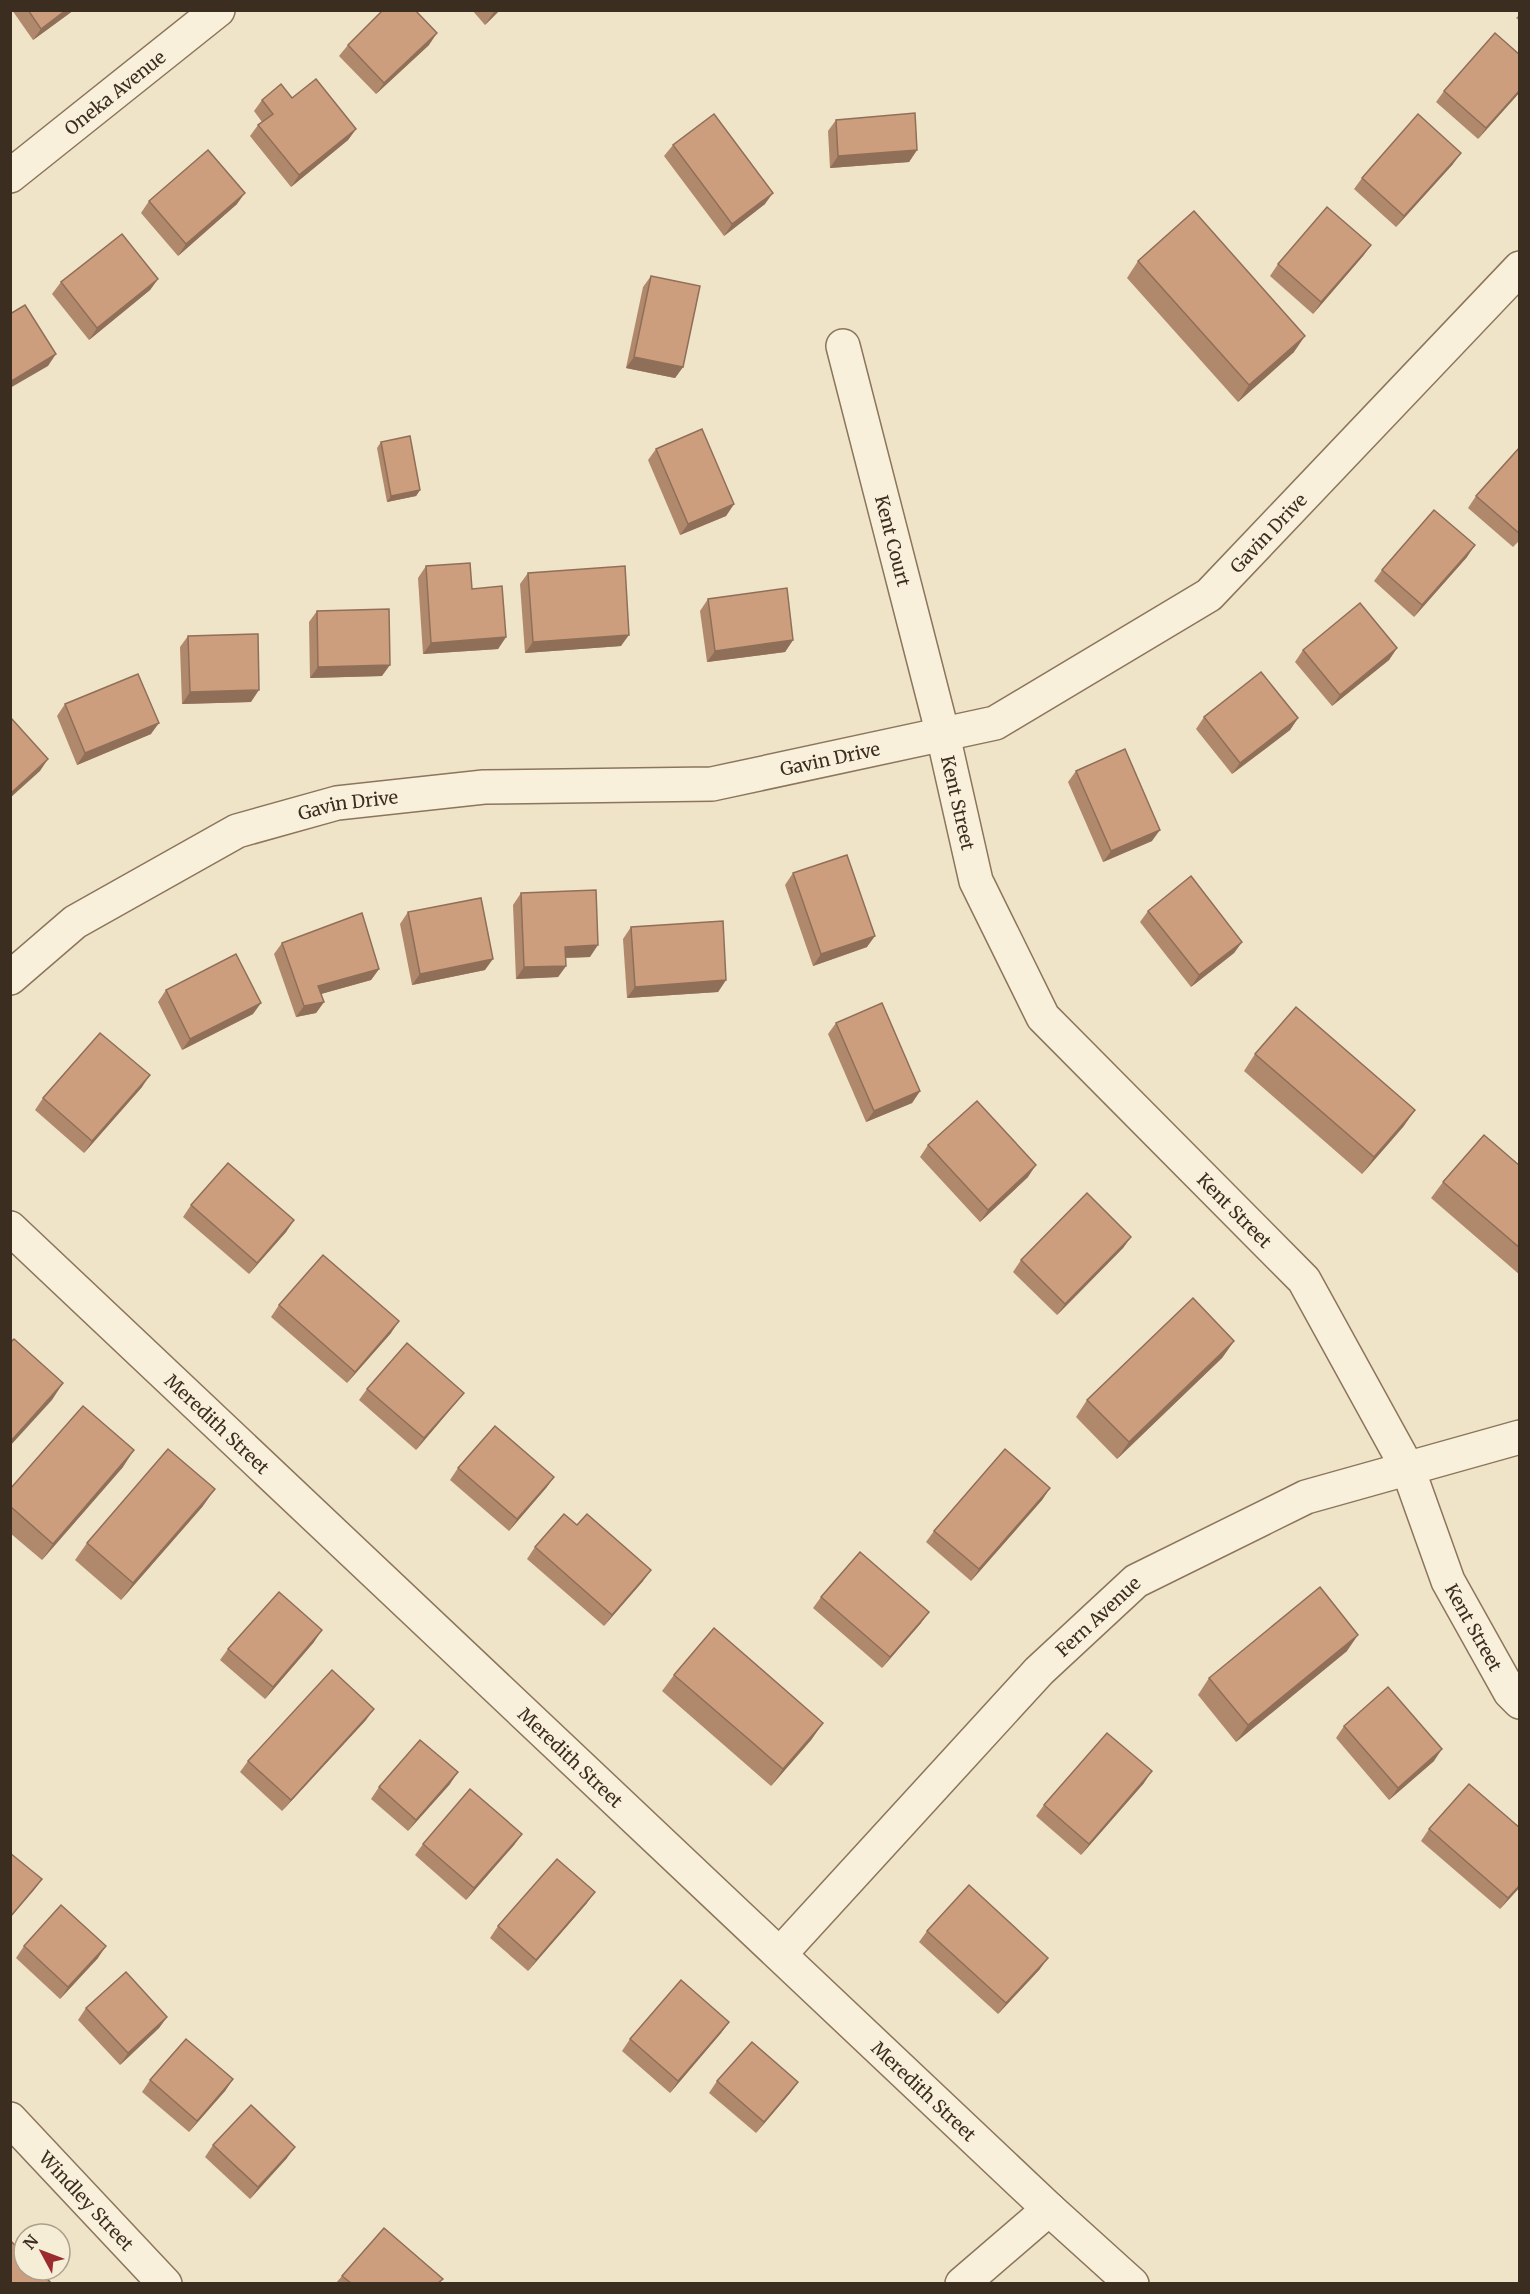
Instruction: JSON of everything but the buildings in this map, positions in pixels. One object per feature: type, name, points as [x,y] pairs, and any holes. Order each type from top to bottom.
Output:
[{"type":"street","name":"Oneka Avenue","points":[[10,176],[218,10]]},
{"type":"street","name":"Gavin Drive","points":[[10,978],[75,922],[237,831],[337,803],[484,787],[712,784],[995,723],[1209,595],[1520,268]]},
{"type":"street","name":"Kent Court","points":[[843,346],[943,735]]},
{"type":"street","name":"Kent Street","points":[[943,735],[976,881],[1043,1017],[1304,1280],[1408,1469],[1448,1581],[1510,1692],[1520,1702]]},
{"type":"street","name":"Meredith Street","points":[[10,1228],[1049,2209],[1132,2283]]},
{"type":"street","name":"Fern Avenue","points":[[780,1954],[1039,1671],[1136,1581],[1306,1497],[1520,1437]]},
{"type":"street","name":"Windley Street","points":[[10,2119],[165,2283]]},
{"type":"street","points":[[962,2283],[1049,2209]]}]
